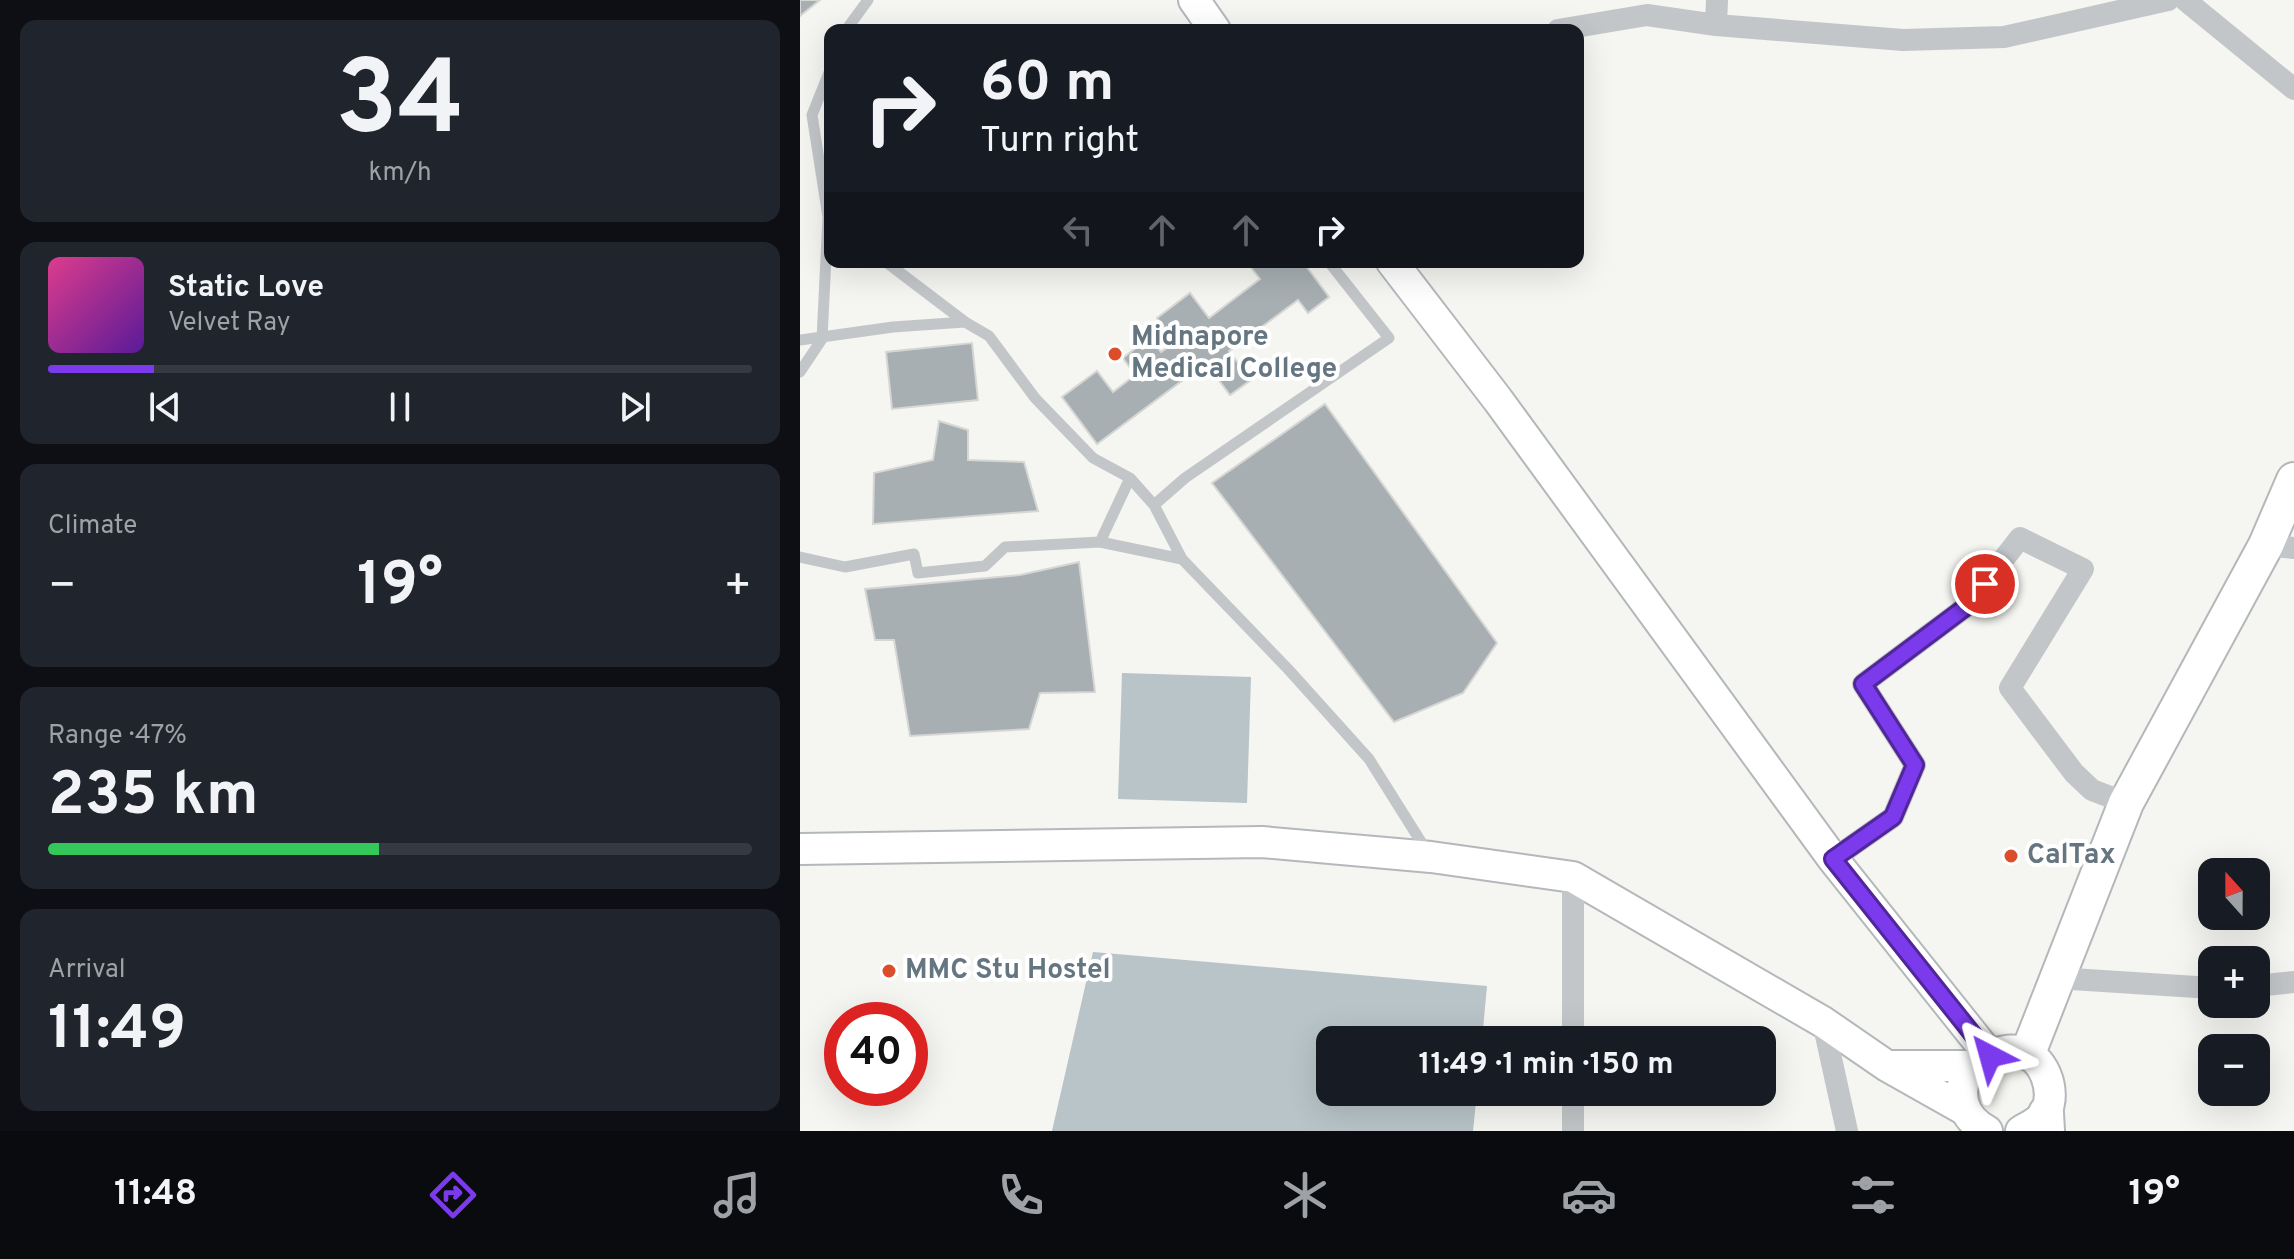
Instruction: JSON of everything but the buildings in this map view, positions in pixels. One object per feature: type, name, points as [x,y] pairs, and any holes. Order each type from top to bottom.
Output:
[{"type":"main road","points":[[1194,0],[1211,24]]},
{"type":"main road","points":[[1397,268],[1498,400],[1981,1061]]},
{"type":"main road","points":[[2028,1053],[2126,803],[2280,547],[2294,480]]},
{"type":"main road","points":[[800,849],[1262,842],[1431,857],[1573,877],[1823,1022],[1887,1066],[1965,1110]]},
{"type":"main road","points":[[1887,1066],[1981,1061],[2007,1050],[2028,1053],[2042,1066],[2048,1082],[2050,1099],[2038,1125]]},
{"type":"main road","points":[[1981,1061],[1962,1088],[1961,1101],[1968,1116],[1987,1131]]},
{"type":"street","points":[[1716,25],[1717,0]]},
{"type":"street","points":[[1584,26],[1647,15],[1716,25],[1903,40],[2004,37],[2168,0]]},
{"type":"street","points":[[2185,0],[2294,89]]},
{"type":"street","points":[[1833,859],[1893,817],[1915,765],[1863,684],[1967,606],[2020,538],[2083,569],[2010,688],[2074,773],[2092,790],[2126,803]]},
{"type":"street","points":[[1573,877],[1573,1026]]},
{"type":"street","points":[[2056,978],[2198,987]]},
{"type":"street","points":[[2270,985],[2294,982]]},
{"type":"street","points":[[1823,1022],[1847,1131]]},
{"type":"street","points":[[1573,1106],[1573,1131]]},
{"type":"lane","points":[[850,24],[868,0]]},
{"type":"lane","points":[[824,85],[812,115],[824,188]]},
{"type":"lane","points":[[800,372],[822,339],[826,268]]},
{"type":"lane","points":[[894,268],[965,322],[989,336],[1035,398],[1093,458],[1130,478],[1154,505],[1182,559],[1369,759],[1431,857]]},
{"type":"lane","points":[[1154,505],[1185,478],[1389,338],[1334,268]]},
{"type":"lane","points":[[800,340],[893,327],[965,322]]},
{"type":"lane","points":[[1100,542],[1130,478]]},
{"type":"lane","points":[[800,557],[845,567],[914,554],[918,573],[985,566],[1005,547],[1100,542],[1182,559]]},
{"type":"shaded area","points":[[1122,673],[1251,677],[1247,803],[1118,799]]},
{"type":"shaded area","points":[[1093,952],[1487,986],[1483,1026],[1316,1026],[1316,1106],[1476,1106],[1473,1131],[1052,1131]]},
{"type":"place","name":"Midnapore Medical College","points":[[1115,354]]},
{"type":"place","name":"CalTax","points":[[2011,856]]},
{"type":"place","name":"MMC Stu Hostel","points":[[889,971]]},
{"type":"route","points":[[1985,584],[1967,606],[1863,684],[1915,765],[1893,817],[1833,859],[1990,1056]]}]
